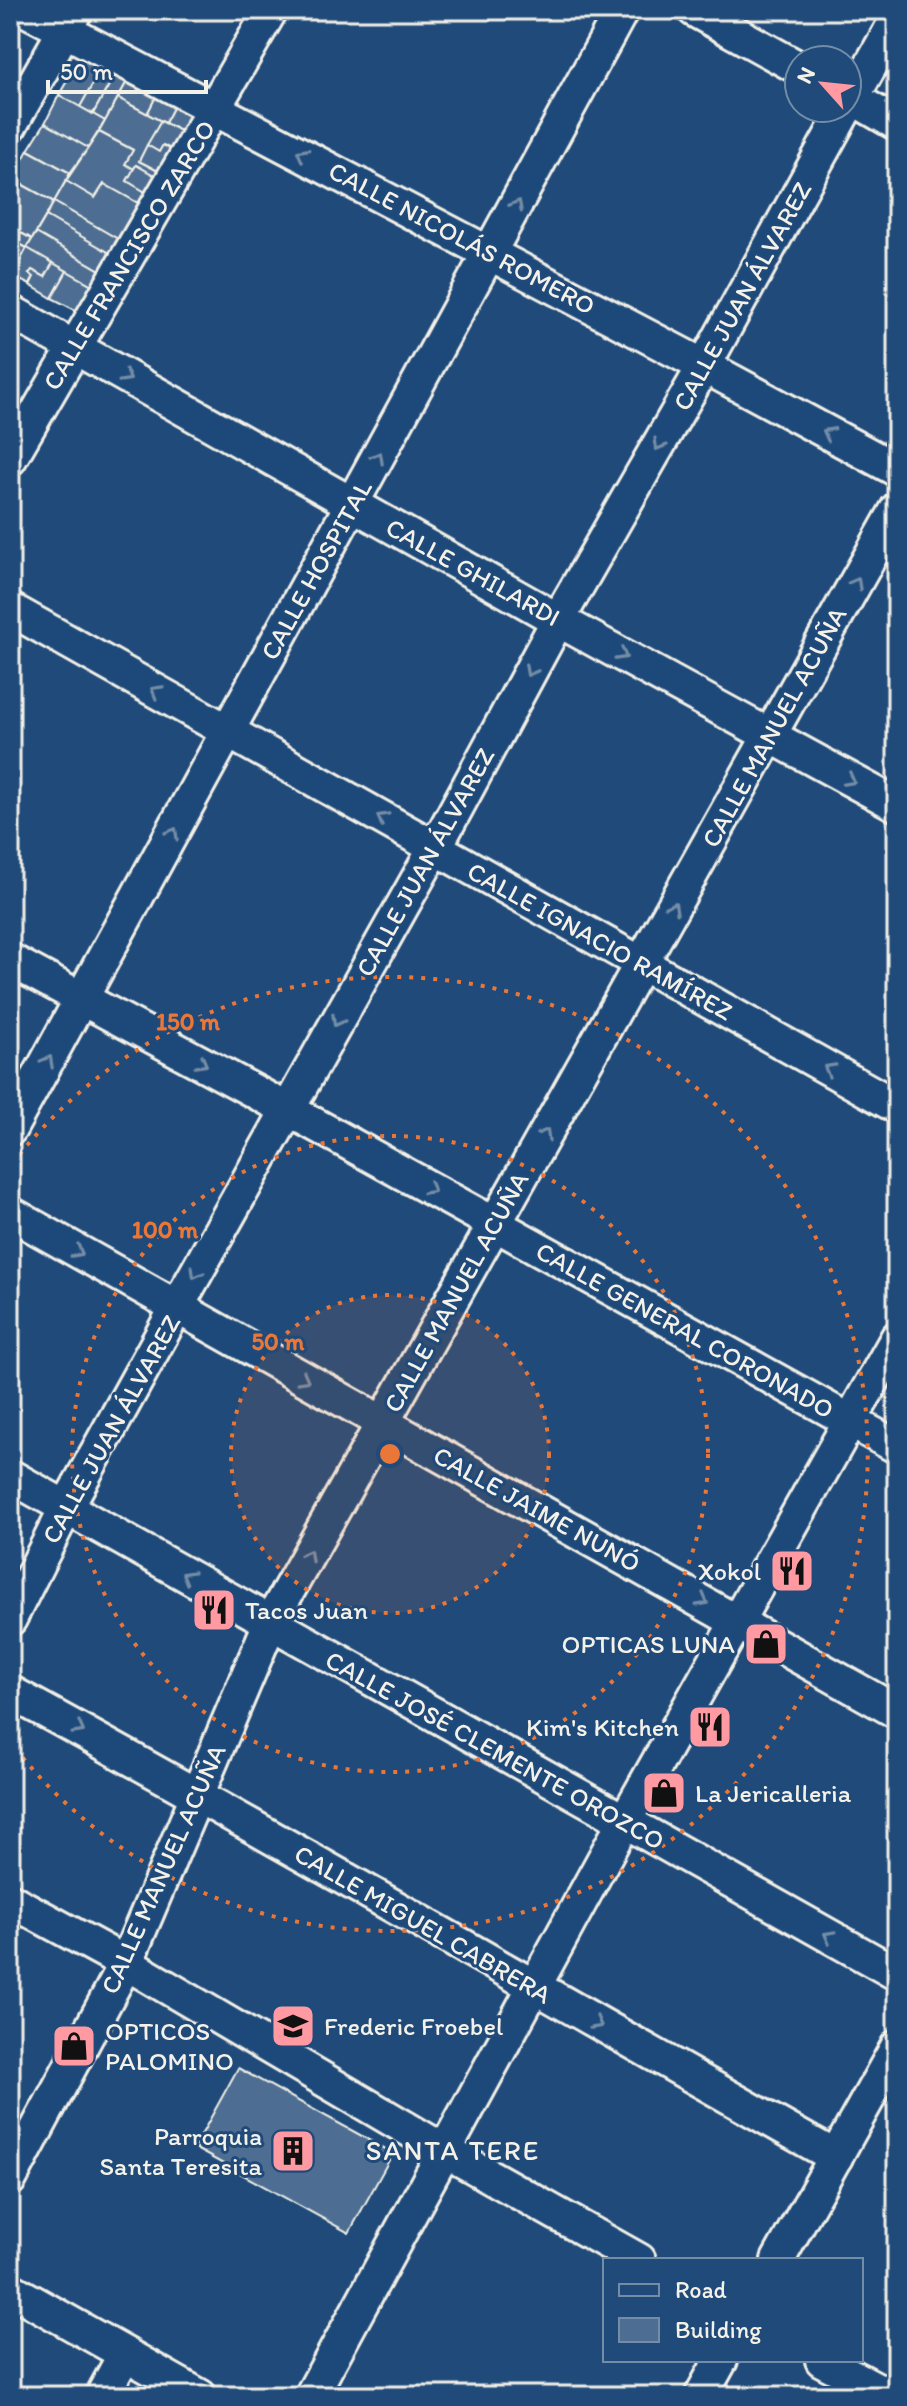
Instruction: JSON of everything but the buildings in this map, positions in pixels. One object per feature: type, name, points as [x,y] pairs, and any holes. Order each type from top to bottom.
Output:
[{"type":"street","name":"CALLE NICOLÁS ROMERO","points":[[26,10],[70,21],[216,108],[897,470]]},
{"type":"street","name":"CALLE FRANCISCO ZARCO","points":[[10,459],[271,10]]},
{"type":"street","name":"CALLE HOSPITAL","points":[[10,1129],[622,10]]},
{"type":"street","points":[[694,10],[783,59]]},
{"type":"street","name":"CALLE JUAN ÁLVAREZ","points":[[863,77],[897,19]]},
{"type":"street","points":[[10,126],[70,21]]},
{"type":"street","points":[[863,109],[897,124]]},
{"type":"street","name":"CALLE JUAN ÁLVAREZ","points":[[10,1619],[66,1508],[177,1307],[435,848],[558,620],[704,366],[836,124]]},
{"type":"street","name":"CALLE GHILARDI","points":[[10,311],[558,620],[897,805]]},
{"type":"street","name":"CALLE MANUEL ACUÑA","points":[[10,2179],[126,1963],[270,1623],[897,509]]},
{"type":"street","name":"CALLE IGNACIO RAMÍREZ","points":[[10,609],[897,1107]]},
{"type":"street","name":"CALLE GENERAL CORONADO","points":[[10,960],[287,1109],[897,1447]]},
{"type":"street","name":"CALLE JAIME NUNÓ","points":[[10,1213],[897,1712]]},
{"type":"street","points":[[311,2396],[624,1822],[897,1338]]},
{"type":"street","name":"CALLE JOSÉ CLEMENTE OROZCO","points":[[10,1476],[897,1974]]},
{"type":"street","name":"CALLE MIGUEL CABRERA","points":[[10,1692],[197,1794],[533,1988],[836,2157]]},
{"type":"street","points":[[10,1900],[126,1963],[445,2151],[635,2258]]},
{"type":"street","points":[[779,2258],[897,2047]]},
{"type":"street","points":[[10,2289],[200,2396]]},
{"type":"street","points":[[102,2396],[125,2354]]},
{"type":"street","points":[[701,2396],[720,2362]]},
{"type":"street","points":[[826,2362],[890,2396]]},
{"type":"place","name":"Xokol","points":[[792,1571]]},
{"type":"place","name":"Tacos Juan","points":[[214,1610]]},
{"type":"place","name":"OPTICAS LUNA","points":[[766,1644]]},
{"type":"place","name":"Kim's Kitchen","points":[[710,1727]]},
{"type":"place","name":"La Jericalleria","points":[[664,1793]]},
{"type":"place","name":"Frederic Froebel","points":[[293,2026]]},
{"type":"place","name":"OPTICOS PALOMINO","points":[[74,2046]]},
{"type":"place","name":"Parroquia Santa Teresita","points":[[293,2151]]},
{"type":"district","name":"SANTA TERE","points":[[453,2150]]}]
